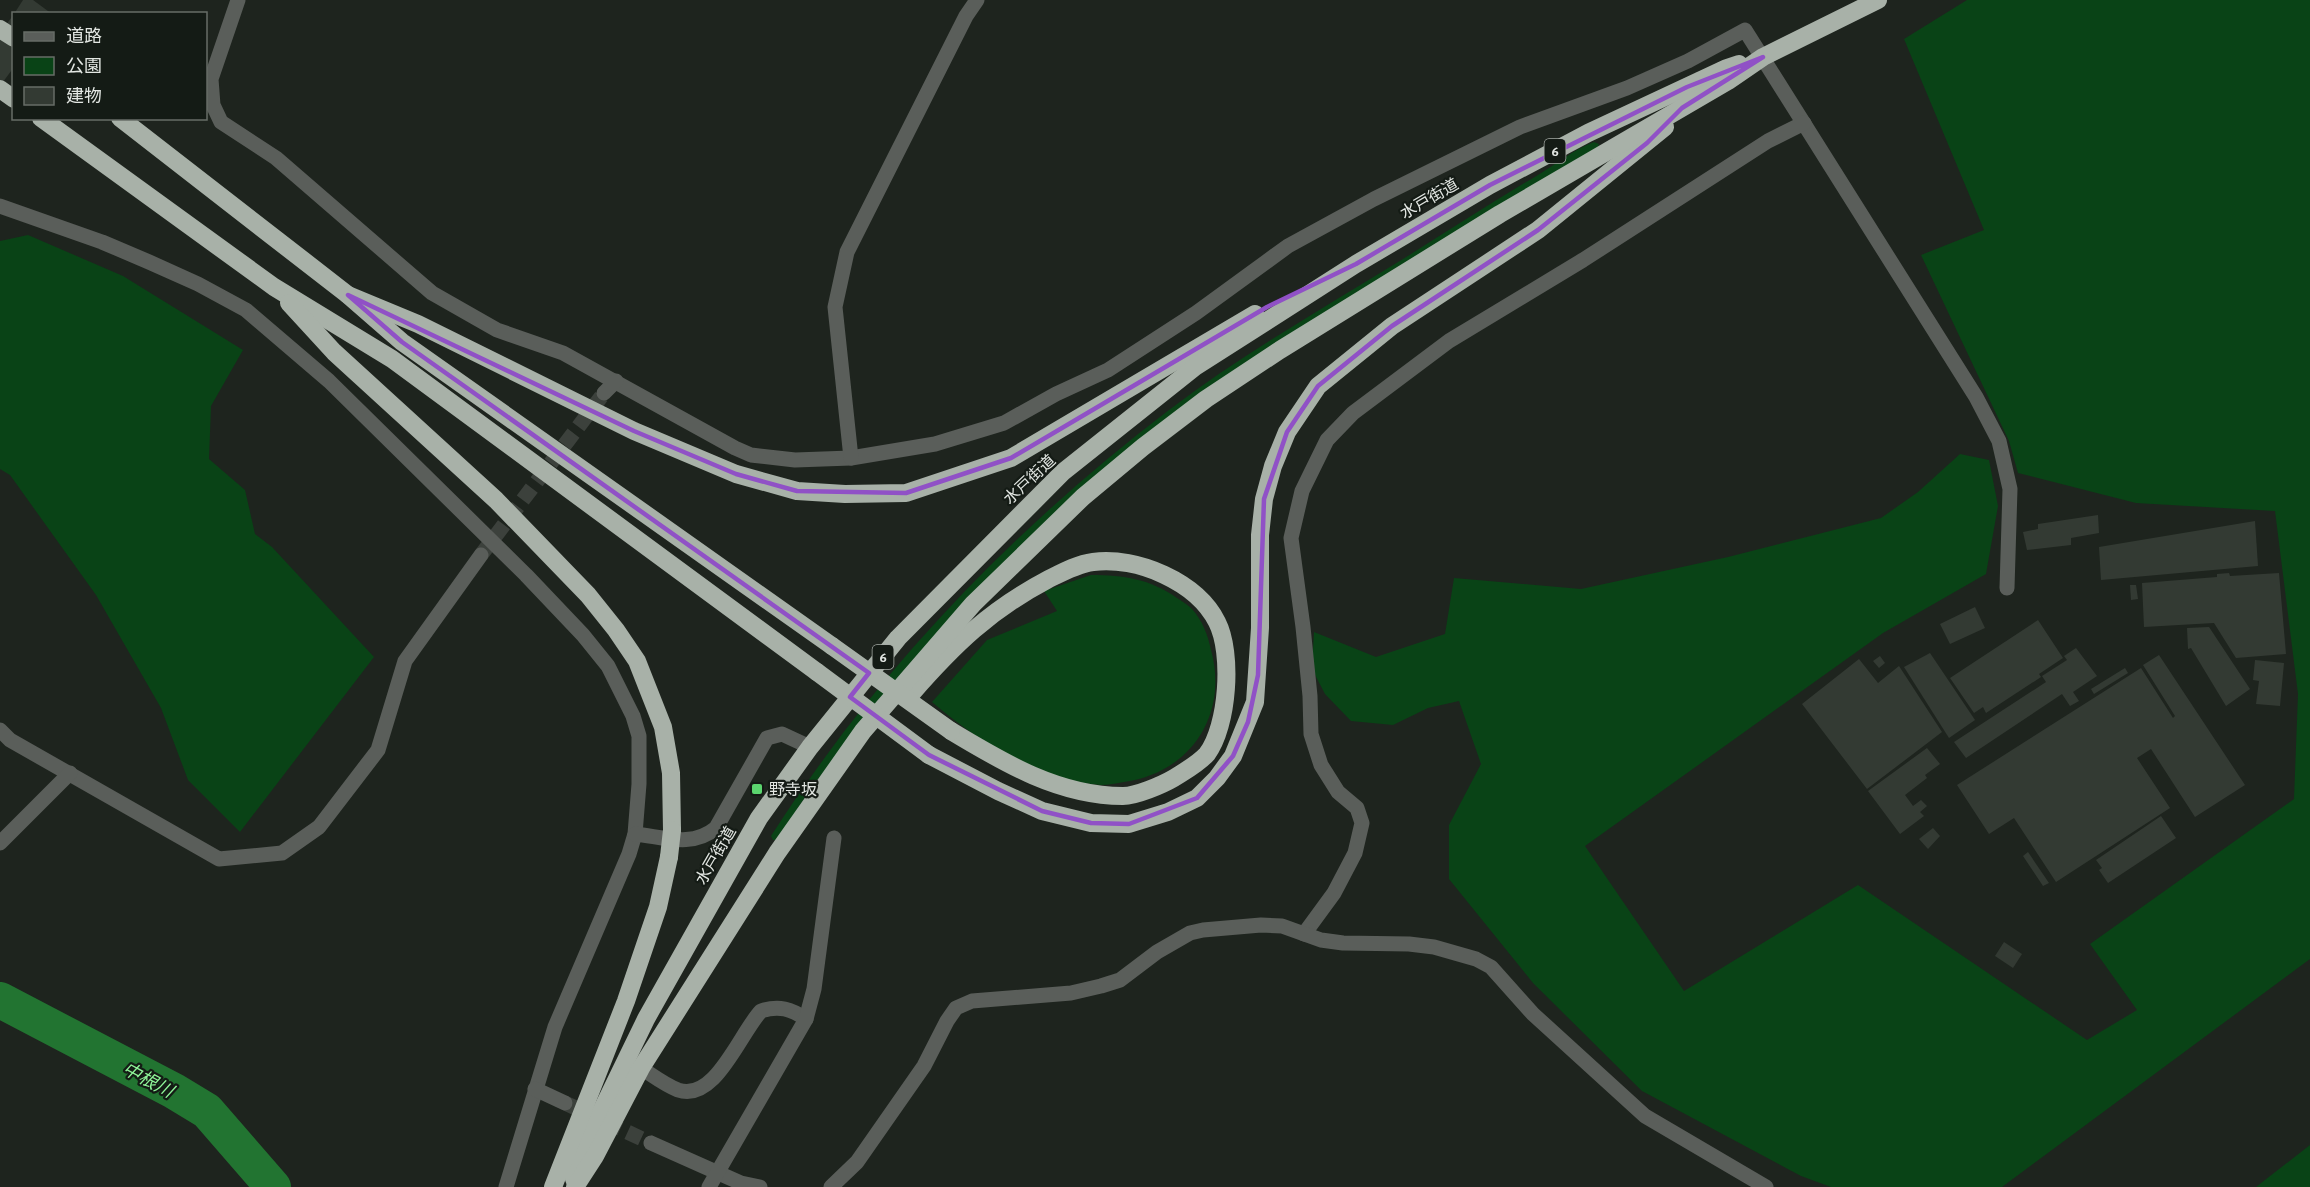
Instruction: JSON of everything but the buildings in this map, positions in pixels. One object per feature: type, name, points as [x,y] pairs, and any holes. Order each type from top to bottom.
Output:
[{"type":"highway","name":"水戸街道","points":[[573,1187],[595,1156],[641,1068],[777,854],[863,731],[973,604],[1083,497],[1206,399],[1280,350],[1500,214],[1728,81],[1763,57],[1878,0]]},
{"type":"highway","name":"水戸街道","points":[[573,1187],[579,1157],[646,1019],[759,818],[810,747],[897,638],[1063,472],[1195,367],[1356,264],[1490,185],[1588,133],[1727,68],[1763,57]]},
{"type":"highway","points":[[43,120],[274,286],[392,360],[929,755],[1042,811],[1091,823],[1129,824],[1168,812],[1197,798],[1217,778],[1233,756],[1256,702],[1260,628],[1260,535],[1264,499],[1273,466],[1287,432],[1318,386],[1392,326],[1538,230],[1647,143],[1672,121],[1682,108]]},
{"type":"highway","points":[[123,120],[348,295],[402,342],[832,646],[951,731],[1008,766],[1054,784],[1087,793],[1126,796],[1164,783],[1188,769],[1207,754],[1218,730],[1224,708],[1226,668],[1224,643],[1218,623],[1204,602],[1165,575],[1146,567],[1093,562],[1066,570],[1014,597],[971,631],[922,681],[874,737],[821,791]]},
{"type":"highway","points":[[348,295],[418,324],[634,431],[736,474],[797,491],[845,494],[906,493],[1011,458],[1267,307],[1356,264]]},
{"type":"highway","points":[[274,286],[334,352],[496,500],[588,595],[637,661],[663,727],[671,773],[673,806],[669,857],[658,907],[626,1001],[553,1187]]},
{"type":"street","points":[[238,0],[212,79],[213,105],[221,122],[276,158],[432,293],[497,330],[563,353],[735,448],[751,455],[795,460],[851,458],[935,444],[1004,423],[1056,394],[1108,370],[1196,314],[1288,246],[1374,199],[1520,127],[1627,88],[1688,61],[1744,30],[1976,397],[1999,441],[2010,489],[2007,588]]},
{"type":"street","points":[[851,458],[835,307],[847,252],[966,16],[977,0]]},
{"type":"street","points":[[1304,934],[1334,893],[1356,854],[1362,823],[1357,808],[1338,792],[1321,765],[1311,734],[1310,696],[1291,538],[1302,491],[1327,440],[1353,413],[1449,341],[1583,260],[1768,141],[1804,123]]},
{"type":"street","points":[[0,206],[102,242],[198,284],[246,310],[329,381],[434,482],[583,635],[608,666],[633,716],[639,736],[638,816],[635,834],[629,854],[555,1028],[506,1187]]},
{"type":"street","points":[[604,393],[616,381]]},
{"type":"street","points":[[0,729],[10,740],[219,860],[282,853],[319,826],[378,750],[405,661],[481,555]]},
{"type":"street","points":[[635,834],[687,842],[709,834],[716,828],[767,738],[782,735],[810,747]]},
{"type":"street","points":[[0,843],[70,773]]},
{"type":"street","points":[[709,1187],[806,1019],[814,989],[834,838]]},
{"type":"street","points":[[831,1187],[857,1162],[924,1066],[946,1021],[956,1008],[972,1001],[1071,993],[1111,983],[1120,980],[1157,952],[1190,933],[1261,925],[1282,926],[1322,940],[1344,944],[1409,944],[1434,947],[1476,959],[1491,967],[1533,1014],[1645,1116],[1766,1187]]},
{"type":"street","points":[[641,1068],[678,1090],[698,1090],[708,1085],[717,1074],[761,1011],[779,1007],[792,1010],[806,1019]]},
{"type":"street","points":[[535,1089],[565,1103]]},
{"type":"street","points":[[651,1143],[741,1183],[760,1187]]},
{"type":"highlighted area","points":[[1763,57],[1682,108],[1647,143],[1538,230],[1392,326],[1318,386],[1287,432],[1264,499],[1258,675],[1248,722],[1233,756],[1197,798],[1129,824],[1091,823],[1042,811],[929,755],[850,697],[869,673],[402,342],[348,295],[634,431],[736,474],[797,491],[906,493],[1011,458],[1267,307],[1356,264],[1490,185],[1687,87]]},
{"type":"green space","points":[[1967,0],[2310,0],[2310,959],[2002,1187],[1831,1187],[1801,1176],[1642,1091],[1533,983],[1449,879],[1449,825],[1481,764],[1459,701],[1428,708],[1393,725],[1351,721],[1325,694],[1312,669],[1314,632],[1376,657],[1445,634],[1454,578],[1581,589],[1728,557],[1881,518],[1918,492],[1960,454],[1989,460],[1998,506],[1986,574],[1883,633],[1585,846],[1684,991],[1858,885],[2087,1040],[2137,1010],[2090,944],[2294,799],[2298,694],[2275,511],[2136,503],[2018,473],[2009,441],[1921,255],[1984,230],[1904,39]]},
{"type":"green space","points":[[1594,142],[1599,144],[1598,147],[1112,465],[831,763],[813,785],[777,840],[773,840],[771,836],[812,775],[902,661],[1002,554],[1111,456],[1197,389],[1254,351]]},
{"type":"green space","points":[[28,235],[123,276],[243,350],[211,406],[209,459],[245,490],[255,534],[272,547],[374,657],[240,832],[188,780],[161,708],[96,595],[10,475],[0,469],[0,241]]},
{"type":"green space","points":[[1091,575],[1126,577],[1147,582],[1189,606],[1199,618],[1206,633],[1215,674],[1214,697],[1209,718],[1199,737],[1185,753],[1168,767],[1147,776],[1104,785],[1054,776],[1010,757],[969,731],[932,702],[987,640],[1057,611],[1044,591]]},
{"type":"green space","points":[[2310,1145],[2310,1187],[2256,1187]]},
{"type":"shaded area","points":[[211,1108],[280,1187],[267,1187],[203,1115]]},
{"type":"waterway","name":"中根川","points":[[0,1000],[174,1091],[207,1111],[273,1187]]},
{"type":"tunnel","points":[[481,555],[604,393]]},
{"type":"tunnel","points":[[565,1103],[651,1143]]},
{"type":"place","name":"野寺坂","points":[[757,789]]}]
